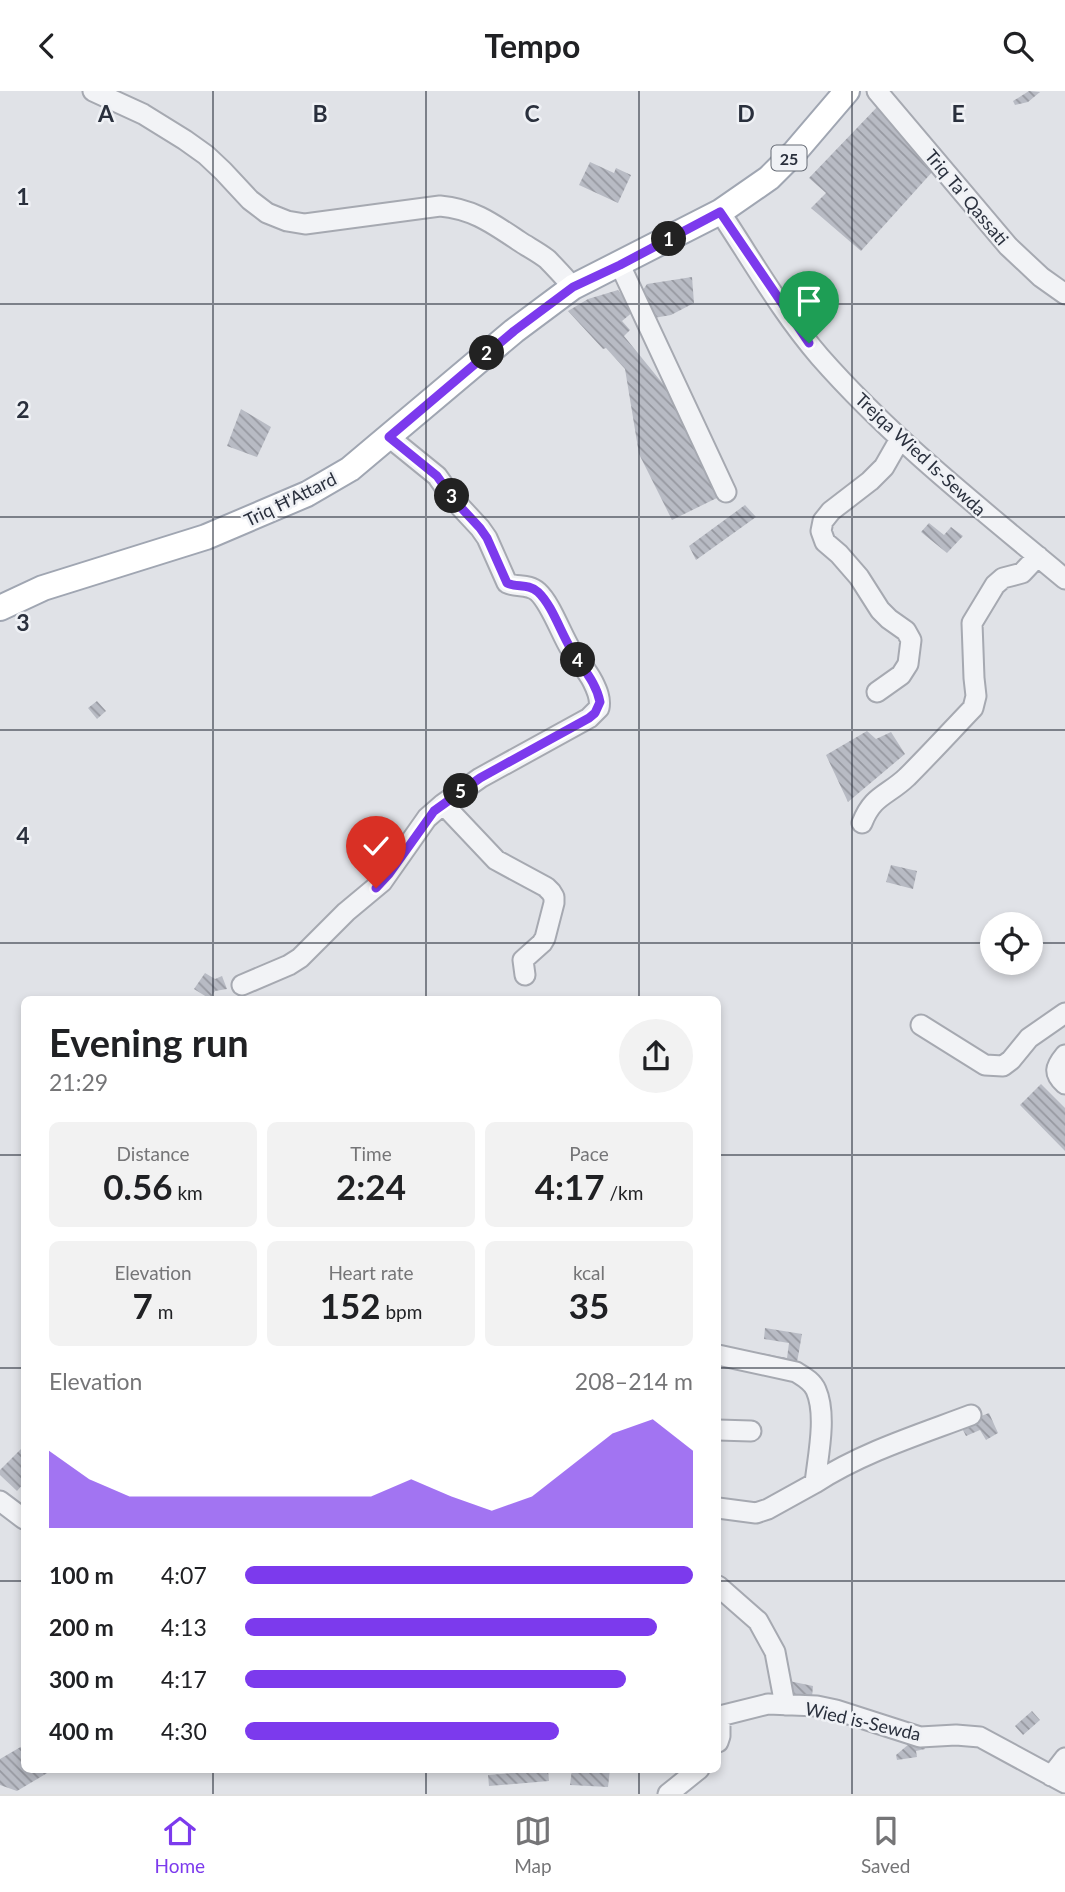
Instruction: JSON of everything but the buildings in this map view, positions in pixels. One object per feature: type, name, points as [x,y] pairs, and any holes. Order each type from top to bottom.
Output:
[{"type":"main road","name":"25","points":[[720,212],[769,178],[847,91]]},
{"type":"main road","name":"Triq Ħ'Attard","points":[[0,608],[43,588],[206,537],[307,494],[350,469],[514,331],[573,287],[720,212]]},
{"type":"street","points":[[93,91],[143,114],[185,140],[206,155],[250,200],[267,213],[287,222],[305,224],[440,207],[458,208],[491,222],[535,251],[573,287]]},
{"type":"street","name":"Triq Ta' Qassati","points":[[877,91],[1008,246],[1041,278],[1065,294]]},
{"type":"street","name":"Trejqa Wied Is-Sewda","points":[[720,212],[809,343],[837,375],[900,439],[1065,579]]},
{"type":"street","points":[[620,265],[726,492]]},
{"type":"street","points":[[242,985],[300,958],[353,905],[382,882],[428,818],[443,804],[480,778],[589,718],[595,713],[600,702],[592,681],[571,650],[543,598],[533,588],[507,583],[480,528],[454,500],[437,476],[389,437]]},
{"type":"street","points":[[877,692],[901,675],[908,664],[911,640],[906,631],[880,610],[859,577],[825,542],[821,531],[823,521],[831,511],[884,467],[900,439]]},
{"type":"street","points":[[862,823],[874,801],[905,779],[973,708],[976,695],[972,623],[995,585],[1003,578],[1022,573],[1038,556]]},
{"type":"street","points":[[443,804],[496,860],[551,891],[554,903],[547,933],[542,943],[523,960],[525,975]]},
{"type":"street","points":[[921,1025],[985,1065],[1003,1066],[1029,1038],[1065,1013]]},
{"type":"street","points":[[1065,1055],[1056,1069],[1056,1074],[1065,1084]]},
{"type":"street","points":[[721,1356],[796,1372],[807,1378],[815,1388],[819,1399],[821,1431],[815,1483]]},
{"type":"street","points":[[721,1508],[756,1513],[768,1509],[861,1456],[971,1415]]},
{"type":"street","points":[[721,1430],[751,1431]]},
{"type":"street","points":[[0,1501],[21,1517]]},
{"type":"street","points":[[721,1589],[758,1621],[775,1652],[785,1705]]},
{"type":"street","name":"Wied is-Sewda","points":[[721,1716],[768,1704],[817,1706],[920,1737],[979,1737],[1058,1779]]},
{"type":"street","points":[[1058,1779],[1065,1758]]},
{"type":"street","points":[[668,1794],[694,1773]]},
{"type":"route","points":[[376,888],[434,811],[480,778],[589,718],[599,708],[600,702],[587,671],[571,650],[543,598],[533,588],[507,583],[480,528],[454,500],[437,476],[389,437],[514,331],[573,287],[720,212],[809,343]]}]
